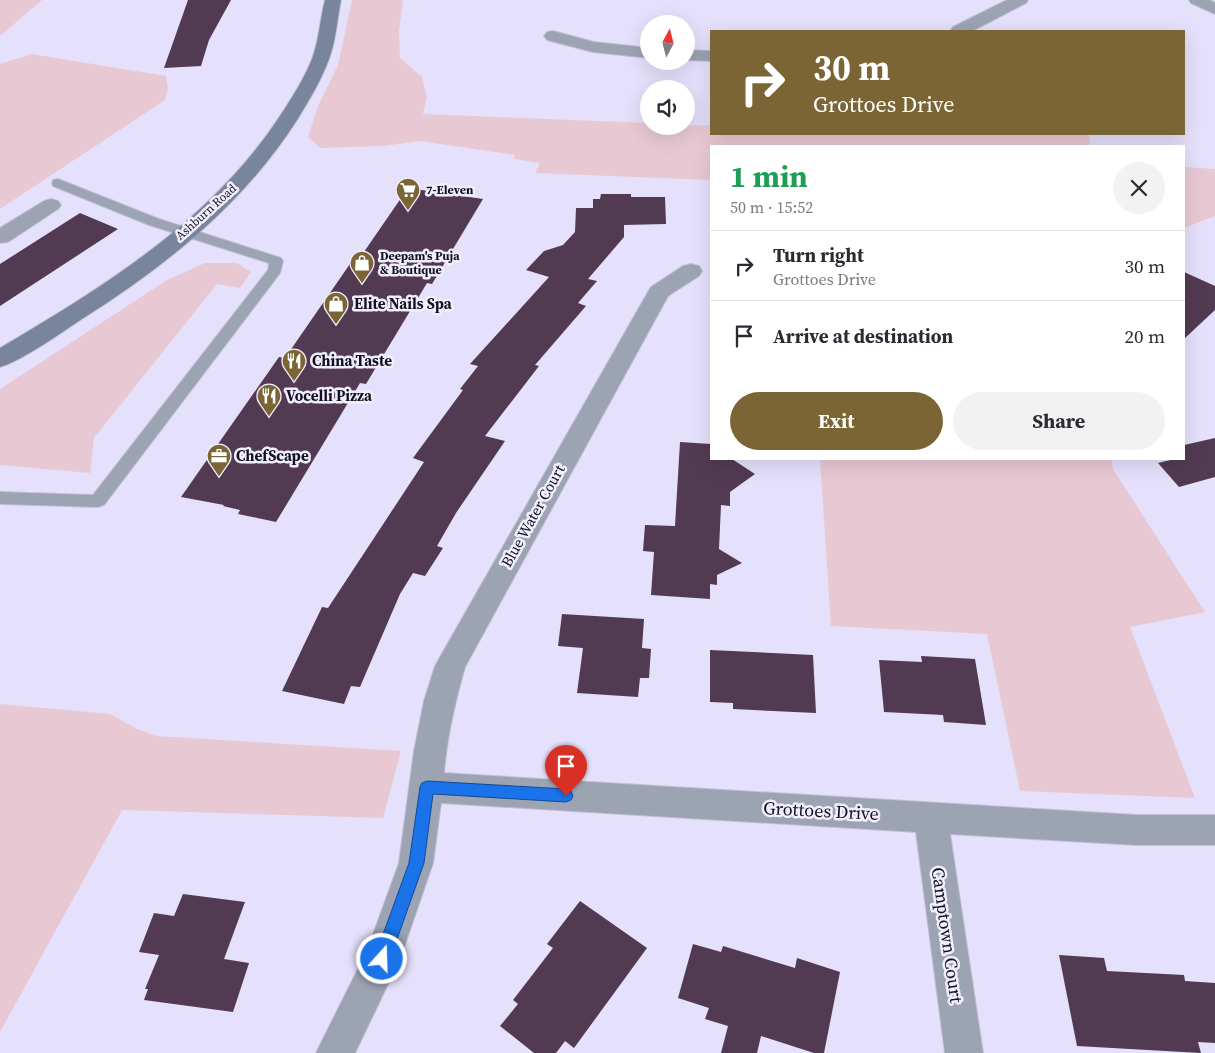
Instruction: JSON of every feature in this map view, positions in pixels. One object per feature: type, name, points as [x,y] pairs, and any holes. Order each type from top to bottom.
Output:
[{"type":"main road","name":"Ashburn Road","points":[[0,359],[61,323],[130,277],[221,202],[262,159],[284,130],[306,90],[322,53],[333,0]]},
{"type":"street","points":[[961,30],[1020,0]]},
{"type":"street","points":[[1197,0],[1215,9]]},
{"type":"street","points":[[553,36],[593,47],[640,52]]},
{"type":"street","points":[[695,55],[710,56]]},
{"type":"street","points":[[0,237],[51,205]]},
{"type":"street","name":"Blue Water Court","points":[[335,1053],[382,959],[416,863],[432,742],[440,701],[450,666],[659,292],[692,271]]},
{"type":"street","name":"Grottoes Drive","points":[[427,787],[1137,830],[1215,830]]},
{"type":"street","name":"Camptown Court","points":[[931,817],[964,1053]]},
{"type":"lane","points":[[0,498],[98,502],[274,270],[276,261],[186,232],[58,183]]},
{"type":"shaded area","points":[[0,0],[42,0],[0,36]]},
{"type":"shaded area","points":[[352,0],[403,0],[399,31],[400,58],[422,77],[427,97],[423,114],[640,123],[640,135],[695,135],[695,125],[710,125],[710,135],[1089,135],[1090,145],[710,145],[710,180],[535,173],[540,163],[513,159],[515,155],[420,141],[383,146],[320,148],[308,137],[318,106],[338,65]]},
{"type":"shaded area","points":[[32,54],[166,76],[168,89],[165,100],[0,209],[0,64]]},
{"type":"shaded area","points":[[1185,167],[1215,169],[1215,216],[1185,228]]},
{"type":"shaded area","points":[[205,263],[237,263],[251,272],[240,288],[217,284],[94,438],[90,473],[0,465],[0,389],[167,280]]},
{"type":"shaded area","points":[[820,460],[1111,460],[1113,469],[1205,612],[1130,627],[1195,798],[1020,791],[987,634],[831,626]]},
{"type":"shaded area","points":[[0,704],[110,714],[137,729],[156,736],[401,751],[383,818],[122,810],[0,1032]]},
{"type":"building","points":[[188,0],[231,0],[209,40],[201,66],[164,68]]},
{"type":"building","points":[[408,188],[483,199],[432,284],[427,283],[366,384],[360,383],[276,522],[238,514],[240,510],[224,505],[181,497],[279,357],[285,358],[352,261],[357,262]]},
{"type":"building","points":[[601,194],[631,194],[631,197],[665,197],[666,224],[624,225],[624,237],[588,279],[597,281],[578,303],[586,306],[535,365],[539,366],[485,436],[505,441],[456,513],[437,546],[443,548],[425,576],[413,573],[400,594],[360,687],[351,686],[344,704],[282,691],[322,607],[328,608],[424,462],[413,458],[463,390],[460,389],[478,366],[470,364],[549,277],[526,270],[544,251],[563,245],[575,232],[576,208],[593,208],[593,199],[600,199]]},
{"type":"building","points":[[80,213],[118,229],[0,306],[0,264]]},
{"type":"building","points":[[1185,272],[1215,286],[1215,310],[1185,338]]},
{"type":"building","points":[[1215,438],[1215,477],[1179,487],[1158,463],[1171,460],[1185,460],[1185,445]]},
{"type":"building","points":[[680,442],[710,444],[710,460],[734,460],[755,474],[730,492],[730,506],[721,505],[719,549],[742,563],[717,575],[717,585],[710,584],[710,599],[651,595],[654,552],[643,551],[645,525],[675,526]]},
{"type":"building","points":[[562,614],[644,619],[642,648],[651,649],[649,678],[640,678],[638,697],[577,693],[583,648],[558,646]]},
{"type":"building","points":[[710,650],[813,655],[816,713],[733,709],[733,703],[710,702]]},
{"type":"building","points":[[921,656],[975,659],[986,725],[944,722],[943,715],[884,712],[879,660],[922,662]]},
{"type":"building","points":[[183,894],[245,902],[224,959],[249,963],[233,1012],[144,1000],[148,989],[145,989],[159,955],[139,952],[154,913],[174,916]]},
{"type":"building","points":[[580,901],[647,948],[574,1048],[565,1041],[556,1053],[534,1053],[500,1026],[518,1004],[513,1000],[553,948],[547,944]]},
{"type":"building","points":[[693,944],[721,952],[723,946],[795,968],[797,958],[840,972],[824,1053],[814,1053],[761,1036],[757,1053],[721,1053],[728,1026],[705,1019],[709,1008],[678,998]]},
{"type":"building","points":[[1059,955],[1104,958],[1107,971],[1184,975],[1185,981],[1215,983],[1215,1043],[1198,1042],[1201,1053],[1077,1046]]},
{"type":"place","name":"7-Eleven","points":[[408,211]]},
{"type":"place","name":"Deepam's Puja & Boutique","points":[[362,284]]},
{"type":"place","name":"Elite Nails Spa","points":[[336,325]]},
{"type":"place","name":"China Taste","points":[[294,382]]},
{"type":"place","name":"Vocelli Pizza","points":[[269,417]]},
{"type":"place","name":"ChefScape","points":[[219,477]]},
{"type":"route","points":[[382,959],[416,863],[427,787],[566,796]]}]
